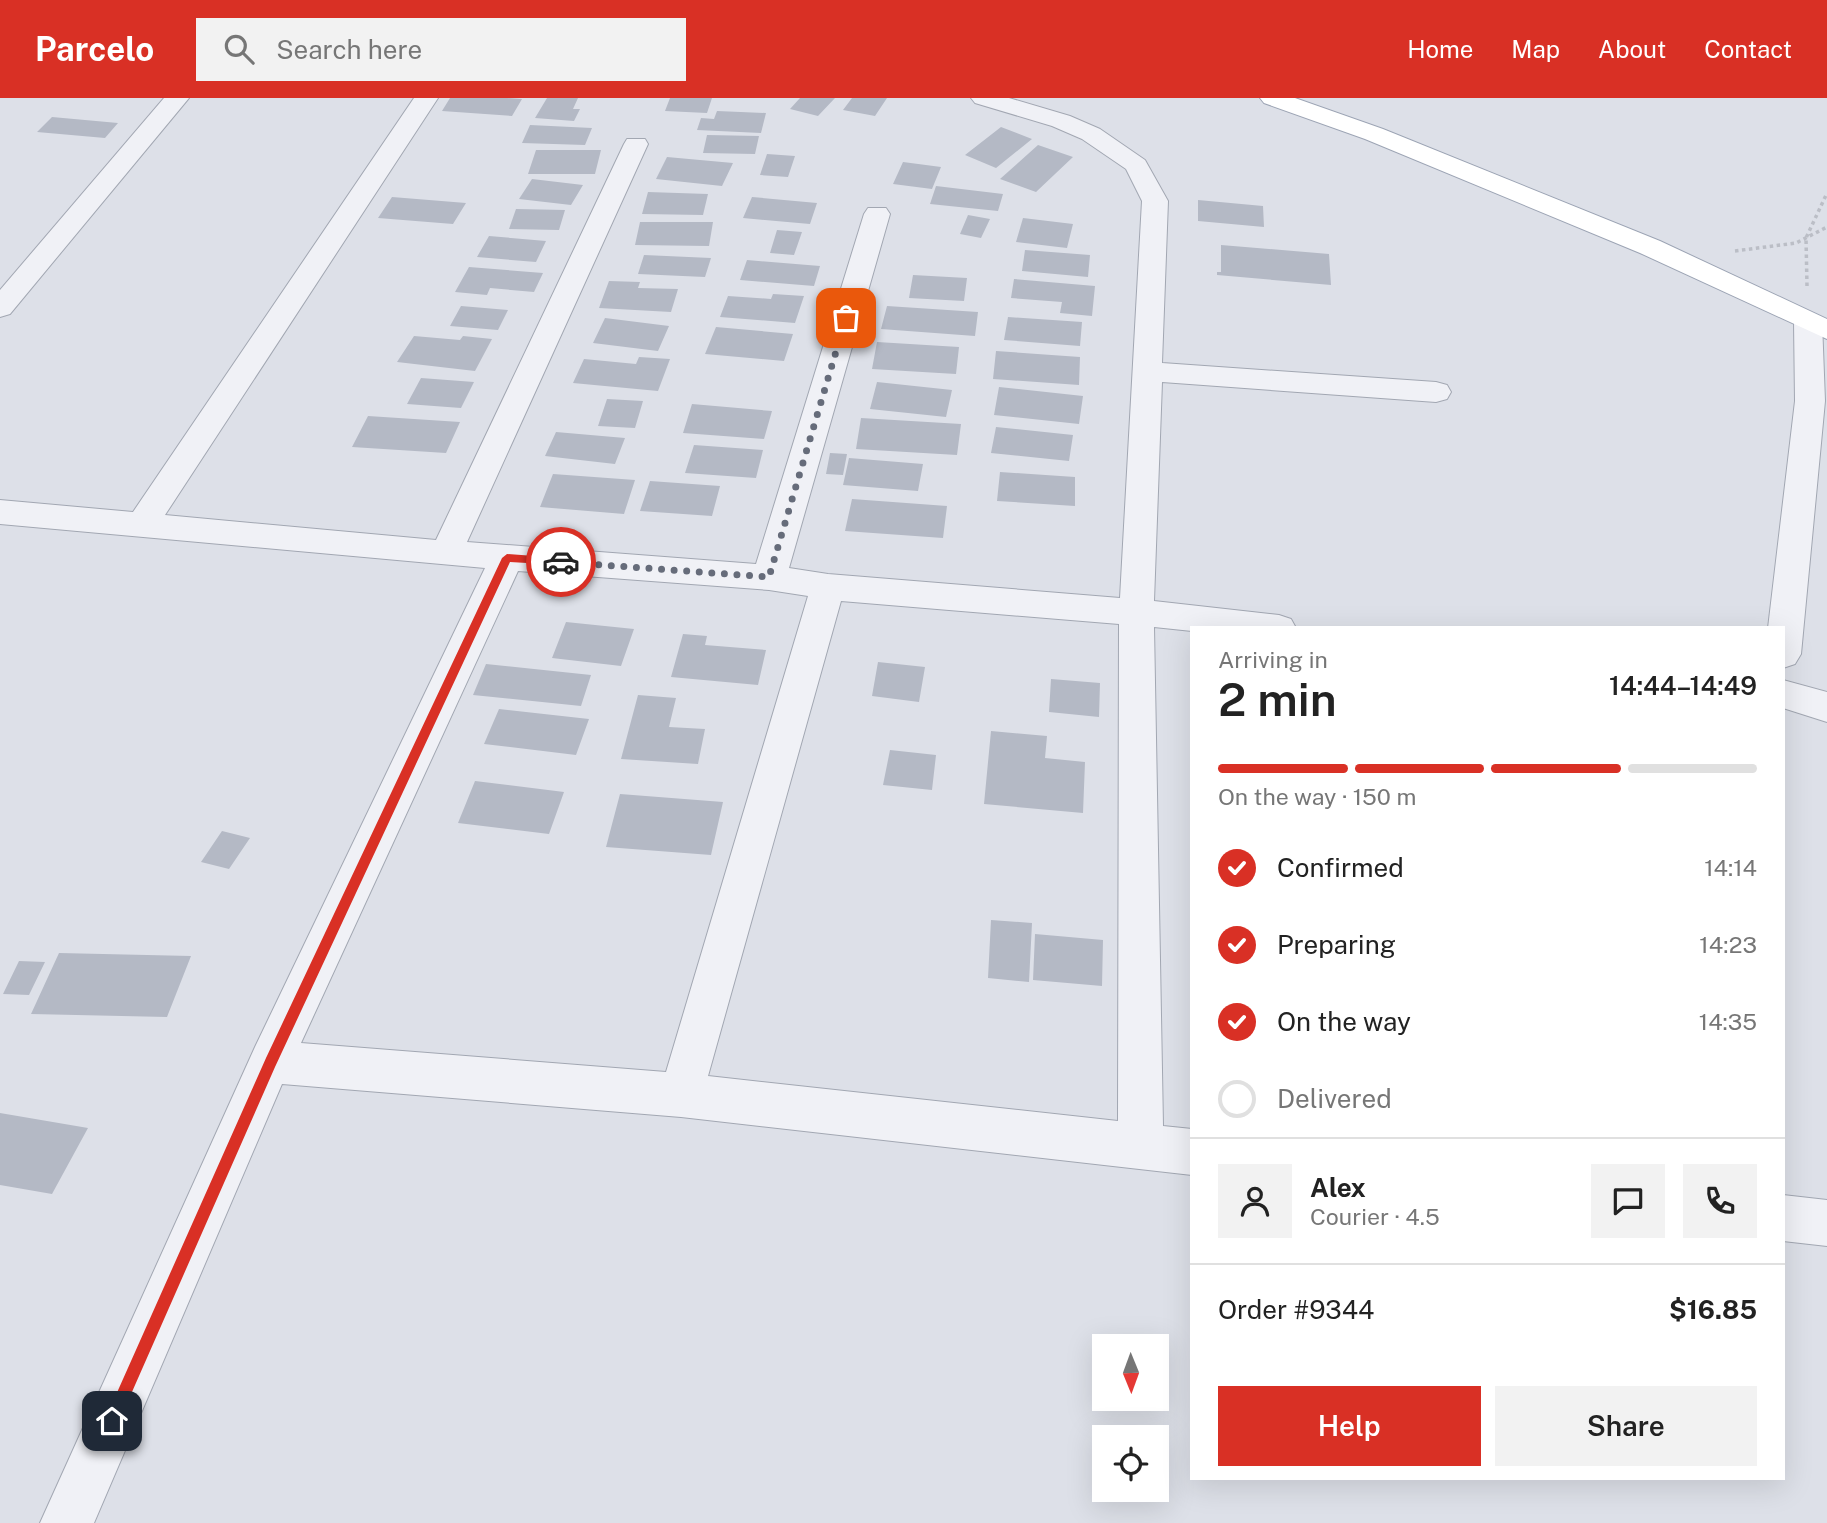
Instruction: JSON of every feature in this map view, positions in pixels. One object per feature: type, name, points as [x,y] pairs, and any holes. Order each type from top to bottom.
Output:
[{"type":"main road","points":[[1272,98],[1374,134],[1650,247],[1817,326]]},
{"type":"street","points":[[0,308],[177,98]]},
{"type":"street","points":[[142,524],[426,98]]},
{"type":"street","points":[[984,98],[1061,121],[1091,134],[1136,165],[1155,201],[1136,612],[1142,1146]]},
{"type":"street","points":[[446,553],[636,144]]},
{"type":"street","points":[[769,577],[877,214]]},
{"type":"street","points":[[1785,635],[1817,326]]},
{"type":"street","points":[[1147,371],[1436,392]]},
{"type":"street","points":[[0,512],[446,553],[769,577],[828,587],[1136,612],[1261,626]]},
{"type":"street","points":[[67,1523],[270,1062],[507,558]]},
{"type":"street","points":[[681,1095],[828,587]]},
{"type":"street","points":[[1785,695],[1827,706]]},
{"type":"street","points":[[270,1062],[681,1095],[1190,1152]]},
{"type":"street","points":[[1785,1218],[1827,1223]]},
{"type":"path","points":[[1817,326],[1806,238],[1827,193]]},
{"type":"path","points":[[1731,251],[1796,243],[1827,227]]},
{"type":"building","points":[[450,98],[522,99],[512,116],[442,111]]},
{"type":"building","points":[[547,98],[578,98],[573,109],[580,109],[574,121],[535,118]]},
{"type":"building","points":[[670,98],[712,98],[707,113],[665,111]]},
{"type":"building","points":[[800,98],[835,98],[818,116],[790,109]]},
{"type":"building","points":[[852,98],[887,98],[875,116],[843,110]]},
{"type":"building","points":[[717,111],[766,113],[761,133],[697,130],[701,118],[714,119]]},
{"type":"building","points":[[52,117],[118,123],[105,138],[37,132]]},
{"type":"building","points":[[530,125],[592,128],[585,145],[522,143]]},
{"type":"building","points":[[1001,127],[1032,139],[996,168],[965,155]]},
{"type":"building","points":[[707,135],[759,136],[755,154],[703,153]]},
{"type":"building","points":[[1038,145],[1073,157],[1036,192],[1000,179]]},
{"type":"building","points":[[536,150],[601,150],[595,174],[528,174]]},
{"type":"building","points":[[767,154],[795,156],[788,177],[760,175]]},
{"type":"building","points":[[667,157],[733,163],[722,186],[656,179]]},
{"type":"building","points":[[903,162],[941,167],[932,189],[893,184]]},
{"type":"building","points":[[532,179],[583,185],[571,205],[519,199]]},
{"type":"building","points":[[936,186],[1003,194],[998,211],[930,204]]},
{"type":"building","points":[[648,192],[708,194],[703,215],[642,214]]},
{"type":"building","points":[[392,197],[466,203],[453,224],[378,218]]},
{"type":"building","points":[[752,197],[817,203],[810,224],[743,218]]},
{"type":"building","points":[[1198,200],[1263,206],[1264,227],[1198,221]]},
{"type":"building","points":[[516,209],[565,210],[559,230],[509,229]]},
{"type":"building","points":[[968,215],[990,219],[981,238],[960,234]]},
{"type":"building","points":[[1023,218],[1073,224],[1067,248],[1016,242]]},
{"type":"building","points":[[640,222],[713,222],[709,246],[635,245]]},
{"type":"building","points":[[777,230],[802,232],[794,255],[770,253]]},
{"type":"building","points":[[489,236],[546,241],[536,262],[477,257]]},
{"type":"building","points":[[1221,245],[1329,254],[1331,285],[1217,275],[1217,272],[1221,272]]},
{"type":"building","points":[[1025,250],[1090,255],[1088,277],[1022,271]]},
{"type":"building","points":[[644,255],[711,258],[705,277],[638,274]]},
{"type":"building","points":[[747,260],[820,266],[814,286],[740,280]]},
{"type":"building","points":[[469,267],[543,273],[534,292],[490,288],[487,295],[455,292]]},
{"type":"building","points":[[913,275],[967,278],[964,301],[909,298]]},
{"type":"building","points":[[1014,279],[1095,286],[1092,316],[1060,313],[1062,302],[1011,298]]},
{"type":"building","points":[[609,281],[640,282],[638,288],[678,289],[671,312],[599,308]]},
{"type":"building","points":[[773,294],[804,296],[795,323],[720,317],[728,296],[771,299]]},
{"type":"building","points":[[461,306],[508,310],[498,330],[450,326]]},
{"type":"building","points":[[887,306],[978,312],[975,336],[881,329]]},
{"type":"building","points":[[1008,317],[1082,322],[1080,346],[1004,340]]},
{"type":"building","points":[[605,318],[669,326],[658,351],[593,343]]},
{"type":"building","points":[[716,327],[793,334],[784,361],[705,354]]},
{"type":"building","points":[[414,336],[460,340],[463,336],[492,339],[475,371],[397,362]]},
{"type":"building","points":[[877,342],[959,347],[956,374],[872,369]]},
{"type":"building","points":[[996,351],[1080,357],[1079,385],[993,379]]},
{"type":"building","points":[[639,357],[670,359],[658,391],[573,383],[584,359],[636,364]]},
{"type":"building","points":[[421,378],[474,382],[461,408],[407,404]]},
{"type":"building","points":[[877,382],[952,390],[946,417],[870,409]]},
{"type":"building","points":[[999,387],[1083,396],[1079,424],[994,415]]},
{"type":"building","points":[[607,399],[643,401],[635,428],[598,426]]},
{"type":"building","points":[[692,404],[772,411],[764,439],[683,433]]},
{"type":"building","points":[[368,416],[460,422],[446,453],[352,447]]},
{"type":"building","points":[[861,418],[961,424],[957,455],[856,449]]},
{"type":"building","points":[[996,427],[1073,435],[1069,461],[991,453]]},
{"type":"building","points":[[556,432],[625,438],[615,464],[545,456]]},
{"type":"building","points":[[694,445],[763,450],[756,478],[685,473]]},
{"type":"building","points":[[830,453],[847,454],[843,475],[826,474]]},
{"type":"building","points":[[849,458],[923,464],[918,491],[843,485]]},
{"type":"building","points":[[1000,472],[1075,477],[1075,506],[997,501]]},
{"type":"building","points":[[553,474],[635,480],[624,514],[540,507]]},
{"type":"building","points":[[650,481],[720,486],[712,516],[640,511]]},
{"type":"building","points":[[852,499],[947,506],[943,538],[845,531]]},
{"type":"building","points":[[566,622],[634,629],[621,666],[552,658]]},
{"type":"building","points":[[683,634],[707,636],[705,645],[766,650],[758,685],[671,677]]},
{"type":"building","points":[[878,662],[925,667],[919,702],[872,696]]},
{"type":"building","points":[[486,664],[591,675],[581,706],[473,695]]},
{"type":"building","points":[[1051,679],[1100,683],[1099,717],[1049,712]]},
{"type":"building","points":[[638,695],[676,698],[669,727],[705,729],[698,764],[621,759]]},
{"type":"building","points":[[499,709],[589,719],[576,755],[484,744]]},
{"type":"building","points":[[991,731],[1047,736],[1045,758],[1085,762],[1083,813],[984,804]]},
{"type":"building","points":[[890,750],[936,755],[932,790],[883,785]]},
{"type":"building","points":[[475,781],[564,792],[549,834],[458,823]]},
{"type":"building","points":[[620,794],[723,802],[711,855],[606,847]]},
{"type":"building","points":[[222,831],[250,838],[229,869],[201,862]]},
{"type":"building","points":[[991,920],[1032,923],[1029,982],[988,978]]},
{"type":"building","points":[[1035,934],[1103,940],[1102,986],[1033,980]]},
{"type":"building","points":[[59,953],[191,956],[167,1017],[31,1014]]},
{"type":"building","points":[[19,961],[45,962],[29,995],[3,994]]},
{"type":"building","points":[[0,1113],[88,1128],[52,1194],[0,1185]]},
{"type":"way so far","points":[[561,562],[769,577],[846,318]]},
{"type":"route","points":[[112,1421],[270,1062],[507,558],[561,562]]}]
